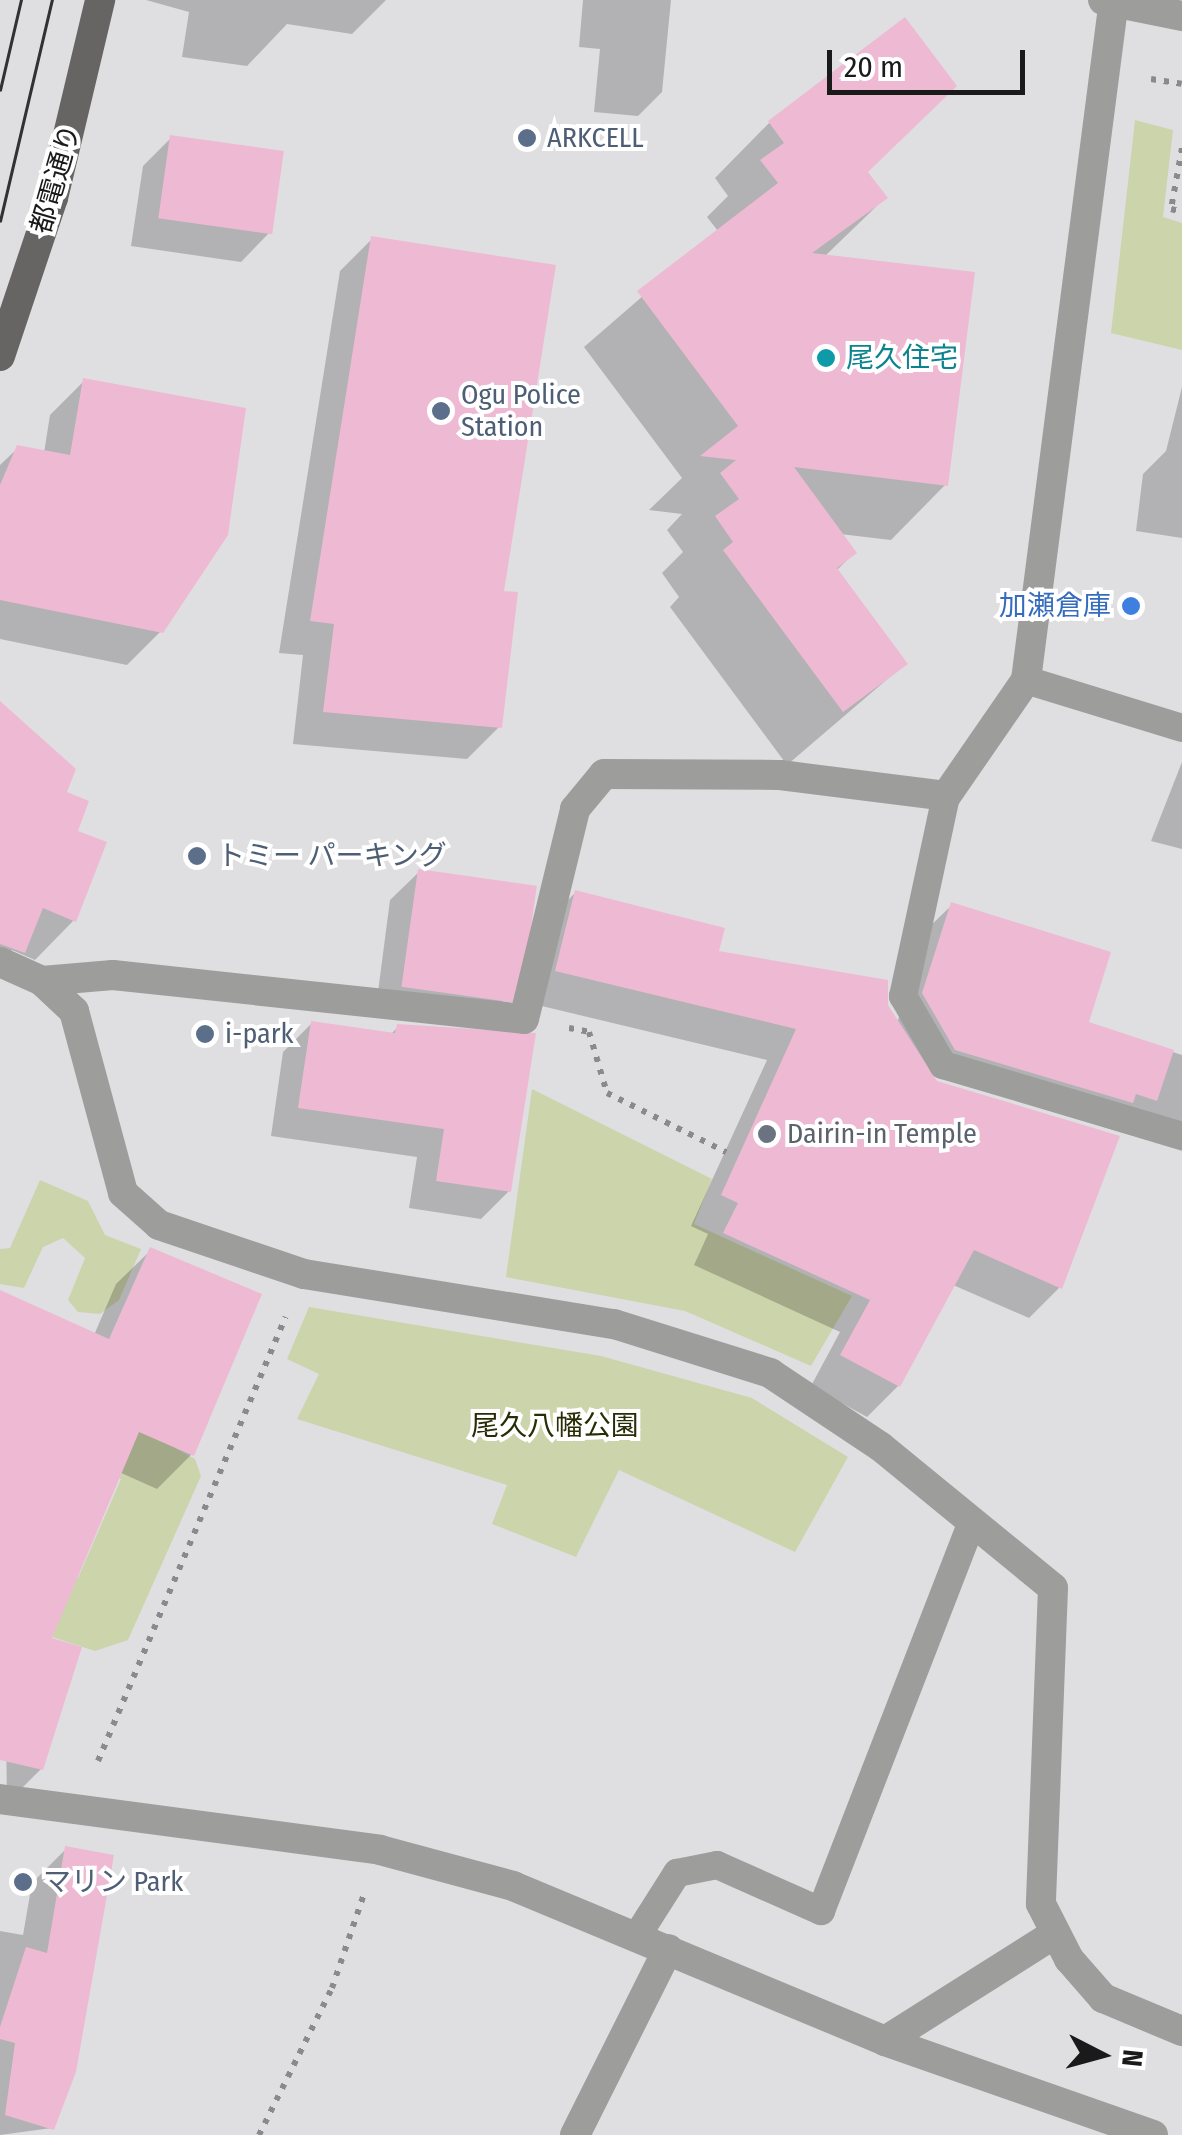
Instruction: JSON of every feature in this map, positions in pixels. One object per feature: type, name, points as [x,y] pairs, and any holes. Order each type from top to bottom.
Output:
[{"type":"main road","name":"都電通り","points":[[0,356],[52,198],[100,0]]},
{"type":"street","points":[[42,981],[112,975],[524,1019],[575,809],[604,774],[780,775],[946,796],[1026,680],[1110,1],[1182,16]]},
{"type":"street","points":[[0,962],[42,981],[74,1011],[122,1192],[159,1225],[304,1274],[614,1324],[770,1373],[972,1522],[1053,1588],[1042,1904],[1054,1934],[1103,1998],[1182,2031]]},
{"type":"street","points":[[0,1800],[380,1850],[513,1886],[886,2040],[1153,2135]]},
{"type":"street","points":[[886,2040],[1054,1934]]},
{"type":"street","points":[[576,2135],[668,1949]]},
{"type":"lane","points":[[1026,680],[1182,728]]},
{"type":"lane","points":[[946,796],[903,996],[943,1065],[1179,1125]]},
{"type":"lane","points":[[637,1936],[677,1873],[717,1866],[821,1911],[972,1522]]},
{"type":"path","points":[[1182,148],[1171,209],[1182,212]]},
{"type":"path","points":[[524,1019],[588,1032],[607,1093],[726,1152]]},
{"type":"path","points":[[76,1812],[304,1274]]},
{"type":"path","points":[[258,2135],[332,1988],[380,1850]]},
{"type":"green space","points":[[1135,120],[1173,130],[1163,217],[1182,223],[1182,350],[1111,333]]},
{"type":"green space","points":[[532,1089],[712,1179],[694,1224],[852,1296],[811,1366],[685,1311],[506,1277]]},
{"type":"green space","points":[[40,1180],[88,1201],[105,1235],[141,1249],[119,1300],[100,1314],[78,1312],[68,1300],[85,1258],[63,1238],[43,1247],[24,1288],[0,1284],[0,1249],[10,1248]]},
{"type":"green space","name":"尾久八幡公園","points":[[309,1307],[601,1356],[752,1398],[848,1457],[795,1552],[619,1470],[576,1557],[492,1524],[507,1485],[297,1419],[319,1374],[287,1359]]},
{"type":"green space","points":[[0,1427],[147,1432],[195,1459],[201,1476],[128,1640],[95,1651],[0,1620],[0,1544],[78,1578],[121,1479]]},
{"type":"building","name":"尾久住宅","points":[[905,17],[957,86],[868,172],[888,198],[812,253],[975,272],[948,486],[794,467],[857,553],[837,568],[908,664],[843,712],[723,550],[733,542],[715,516],[739,499],[720,473],[736,460],[700,456],[738,426],[637,291],[778,183],[760,160],[784,143],[768,121]]},
{"type":"building","points":[[170,135],[284,151],[272,234],[158,218]]},
{"type":"building","points":[[371,236],[556,265],[504,591],[518,592],[502,728],[323,712],[334,624],[310,621]]},
{"type":"building","points":[[83,378],[246,408],[228,535],[163,633],[0,600],[0,485],[17,445],[70,455]]},
{"type":"building","points":[[0,701],[76,769],[67,792],[89,801],[78,831],[107,842],[76,922],[43,908],[25,953],[0,944]]},
{"type":"building","points":[[418,869],[537,886],[520,1004],[401,987]]},
{"type":"building","points":[[575,890],[725,928],[719,951],[888,980],[888,1005],[937,1081],[1120,1136],[1062,1289],[974,1250],[900,1387],[840,1355],[870,1300],[723,1233],[738,1203],[721,1195],[796,1029],[555,971]]},
{"type":"building","points":[[951,902],[1111,952],[1089,1022],[1174,1050],[1157,1101],[1136,1094],[1133,1103],[955,1050],[922,993]]},
{"type":"building","points":[[311,1021],[395,1033],[397,1024],[536,1033],[511,1192],[436,1181],[444,1129],[298,1108]]},
{"type":"building","points":[[150,1247],[262,1294],[194,1456],[139,1432],[52,1638],[82,1647],[43,1770],[0,1760],[0,1290],[109,1339]]},
{"type":"building","points":[[65,1846],[114,1855],[76,2072],[54,2130],[5,2115],[15,2043],[0,2039],[0,2027],[26,1947],[47,1953]]},
{"type":"tram line","points":[[0,90],[21,0]]},
{"type":"tram line","points":[[0,221],[52,0]]},
{"type":"place","name":"ARKCELL","points":[[527,138]]},
{"type":"place","name":"尾久住宅","points":[[826,358]]},
{"type":"place","name":"Ogu Police Station","points":[[441,411]]},
{"type":"place","name":"加瀬倉庫","points":[[1131,606]]},
{"type":"place","name":"トミー パーキング","points":[[197,856]]},
{"type":"place","name":"i-park","points":[[205,1034]]},
{"type":"place","name":"Dairin-in Temple","points":[[767,1134]]},
{"type":"place","name":"マリン Park","points":[[23,1882]]}]
